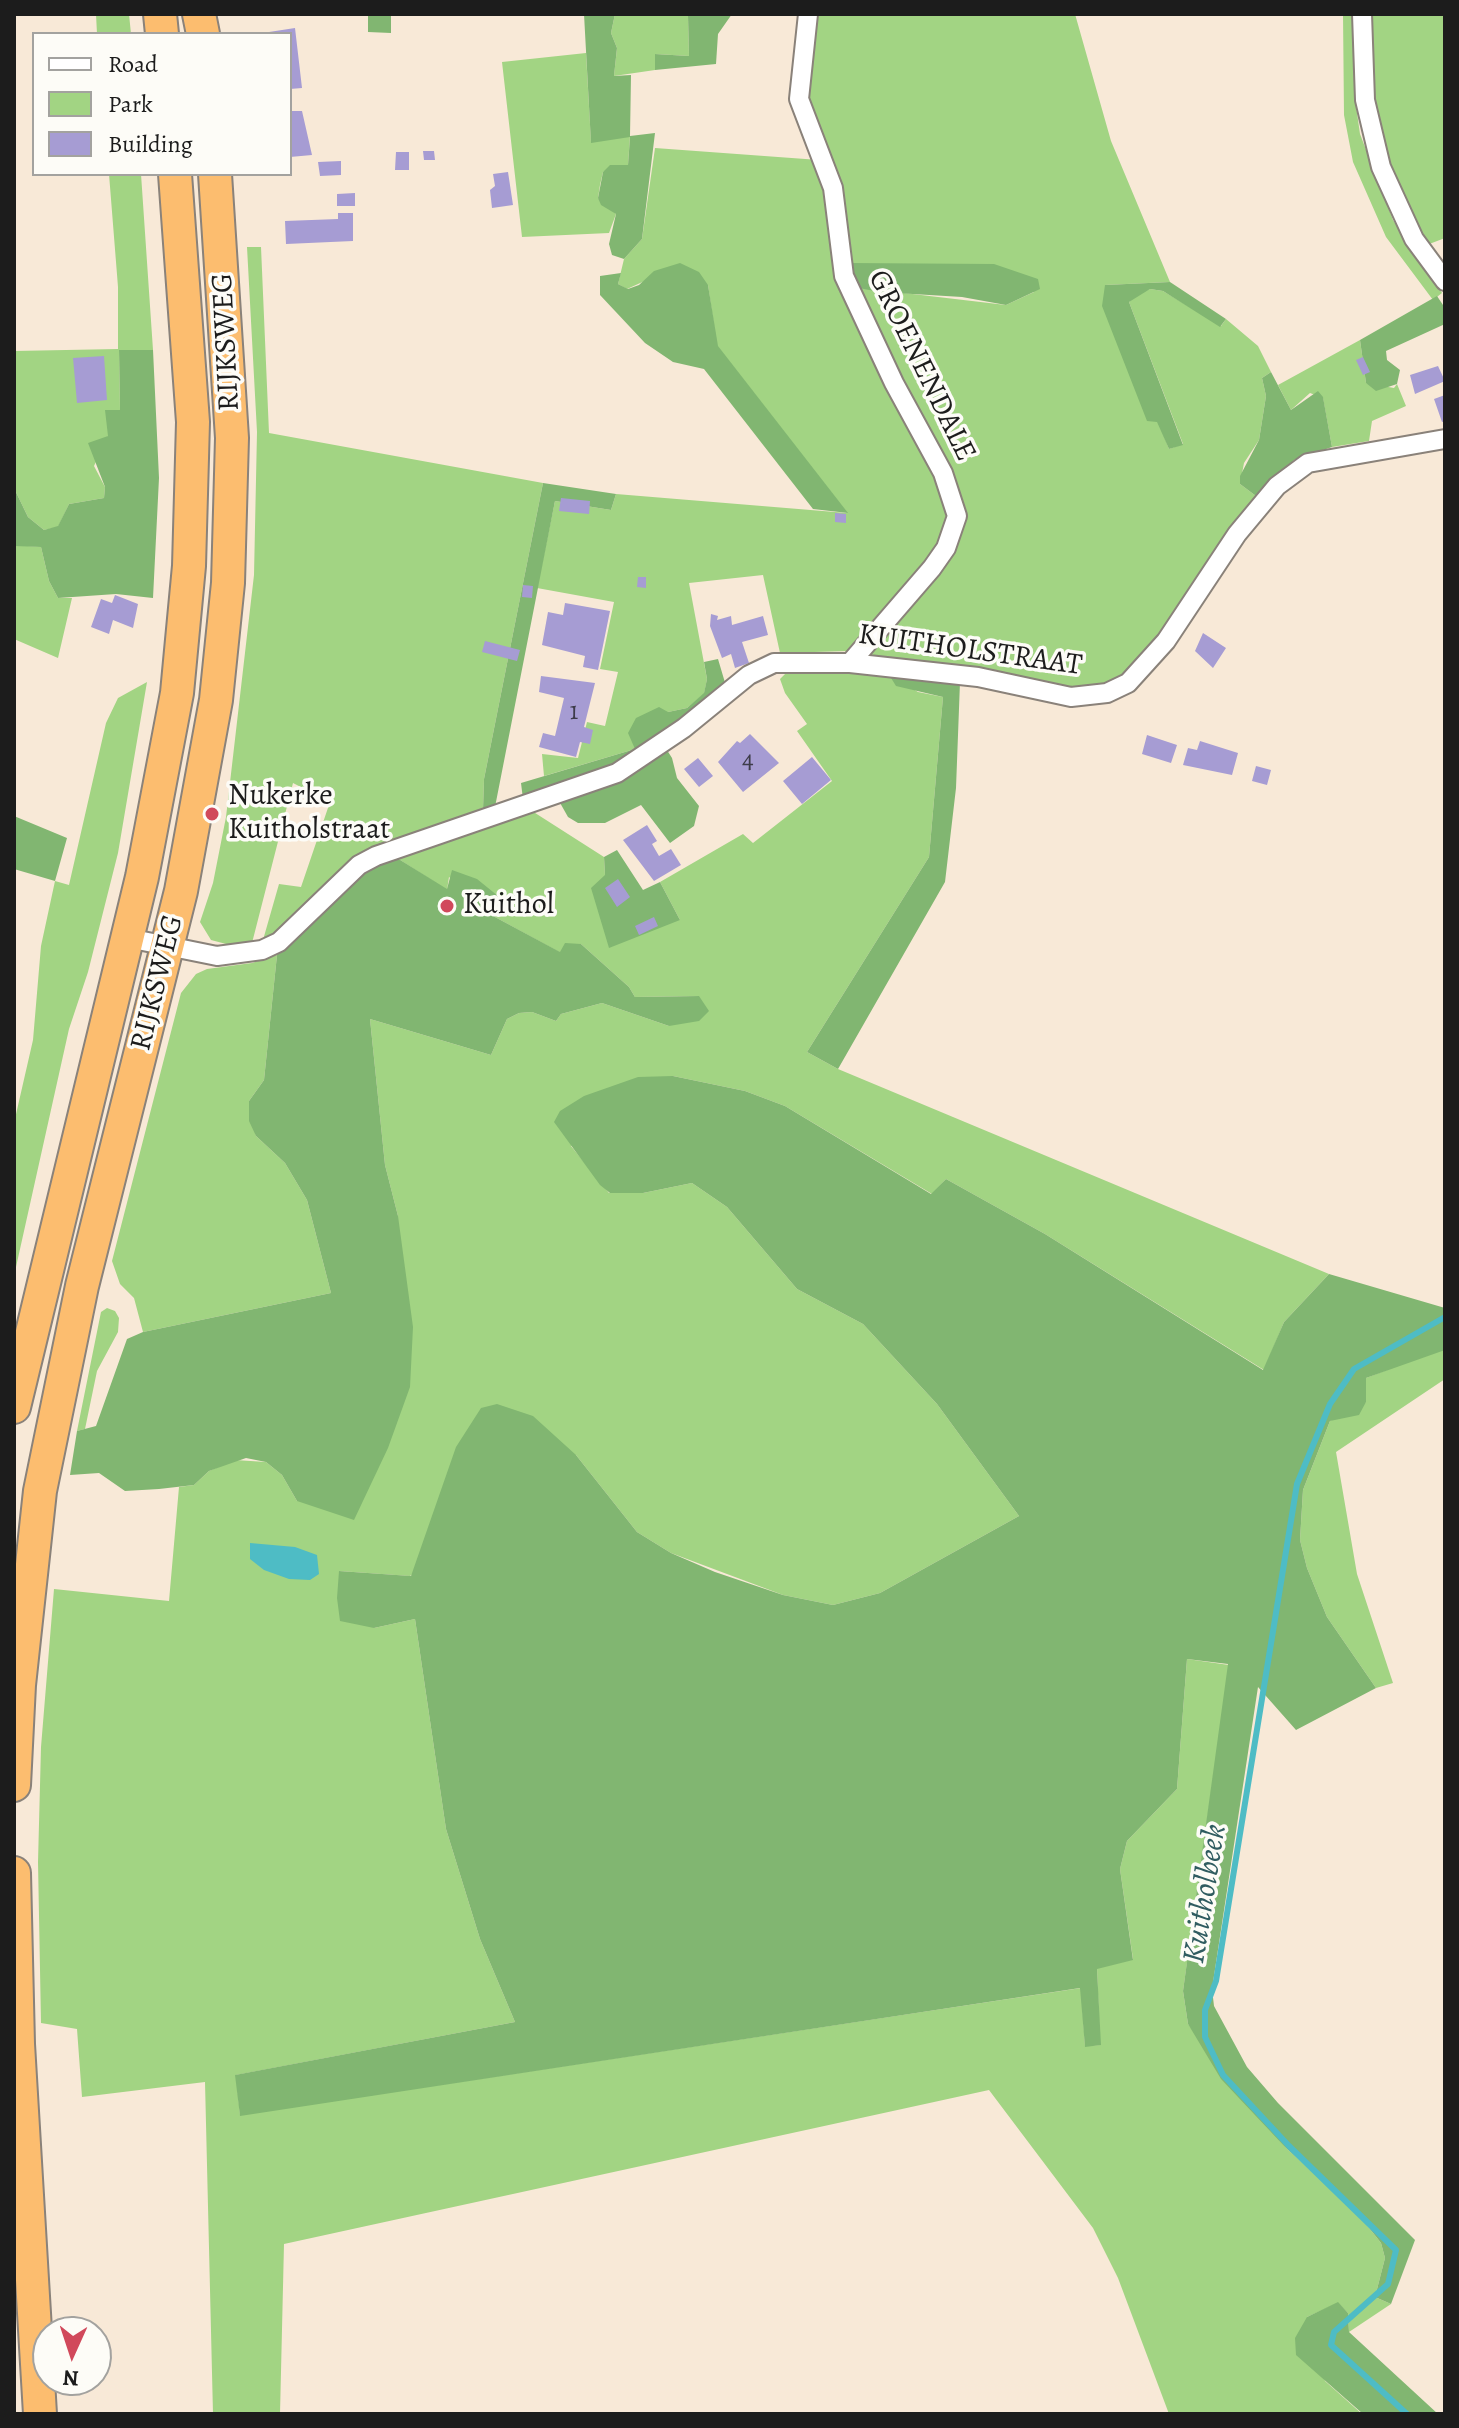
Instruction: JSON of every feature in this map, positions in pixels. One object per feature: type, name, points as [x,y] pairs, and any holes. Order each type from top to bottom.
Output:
[{"type":"highway","name":"RIJKSWEG","points":[[14,1407],[128,938],[169,745],[189,566],[193,422],[175,176]]},
{"type":"highway","name":"RIJKSWEG","points":[[14,1785],[20,1671],[40,1491],[92,1243],[167,947],[206,762],[228,583],[232,438],[215,176]]},
{"type":"highway","points":[[14,1873],[16,2045],[40,2414]]},
{"type":"street","name":"GROENENDALE","points":[[808,14],[799,99],[833,188],[848,289],[943,473],[957,516],[955,529],[932,568],[850,663]]},
{"type":"street","points":[[1362,14],[1365,100],[1381,167],[1414,239],[1445,281]]},
{"type":"street","name":"KUITHOLSTRAAT","points":[[128,938],[217,956],[240,956],[262,950],[279,942],[340,880],[376,856],[617,773],[684,728],[749,675],[774,663],[850,663],[978,677],[1071,697],[1107,693],[1128,683],[1166,641],[1237,534],[1277,486],[1308,463],[1445,439]]},
{"type":"green space","points":[[96,14],[129,14],[131,32],[97,32]]},
{"type":"green space","points":[[368,14],[391,14],[391,33],[368,32]]},
{"type":"green space","points":[[584,14],[615,14],[611,33],[617,48],[614,76],[631,75],[630,136],[655,133],[642,239],[624,259],[612,255],[609,244],[616,214],[601,205],[598,198],[603,172],[610,165],[628,165],[630,137],[591,143]]},
{"type":"green space","points":[[615,14],[688,16],[689,56],[655,54],[655,70],[614,76],[617,48],[611,33]]},
{"type":"green space","points":[[645,14],[732,14],[718,34],[716,64],[655,70],[655,54],[689,56],[688,16]]},
{"type":"green space","points":[[815,14],[1075,14],[1111,141],[1170,282],[1105,285],[1169,449],[1183,444],[1129,302],[1137,294],[1150,289],[1163,291],[1221,326],[1226,319],[1258,346],[1271,372],[1262,378],[1266,396],[1259,440],[1244,463],[1240,484],[1256,496],[1173,616],[1124,677],[1082,691],[869,657],[864,653],[964,512],[957,487],[904,394],[853,287],[1006,305],[1034,292],[848,263],[807,105]]},
{"type":"green space","points":[[1343,14],[1352,14],[1355,99],[1360,134],[1393,220],[1442,293],[1433,300],[1386,237],[1353,162],[1344,115]]},
{"type":"green space","points":[[1366,14],[1445,14],[1445,238],[1424,246],[1377,135]]},
{"type":"green space","points":[[586,53],[591,142],[630,136],[628,165],[603,172],[600,185],[598,198],[616,214],[609,233],[522,237],[502,62]]},
{"type":"green space","points":[[655,148],[819,160],[843,290],[853,317],[949,500],[946,539],[849,651],[780,653],[763,575],[689,583],[707,679],[704,694],[687,708],[668,712],[635,749],[544,776],[542,754],[578,758],[587,722],[605,726],[618,672],[600,669],[614,602],[537,588],[555,501],[611,510],[616,494],[847,513],[717,346],[708,285],[649,279],[627,289],[618,284],[624,259],[642,239]]},
{"type":"green space","points":[[109,176],[141,176],[153,350],[119,350],[120,410],[94,466],[105,487],[104,498],[69,504],[58,527],[44,530],[28,517],[14,488],[14,351],[118,349],[118,287]]},
{"type":"green space","points":[[247,247],[261,247],[269,433],[543,483],[484,779],[483,810],[381,847],[277,936],[263,940],[279,884],[301,887],[330,802],[293,783],[252,943],[230,945],[211,940],[200,922],[213,883],[226,817],[254,575],[257,432]]},
{"type":"green space","points":[[680,263],[699,272],[708,285],[718,346],[848,513],[813,509],[704,369],[673,362],[645,343],[600,295],[600,276],[621,273],[618,284],[628,289],[639,285],[654,271]]},
{"type":"green space","points":[[848,263],[994,264],[1038,279],[1040,289],[1006,305],[962,297],[880,292],[853,287]]},
{"type":"green space","points":[[1170,282],[1226,319],[1220,327],[1163,291],[1150,289],[1129,302],[1183,445],[1169,449],[1157,422],[1147,421],[1102,306],[1105,285]]},
{"type":"green space","points":[[1437,296],[1445,308],[1445,324],[1386,351],[1387,360],[1400,370],[1397,384],[1376,391],[1366,383],[1360,340]]},
{"type":"green space","points":[[1360,340],[1366,383],[1394,388],[1397,384],[1406,406],[1372,421],[1369,441],[1332,447],[1323,398],[1310,393],[1291,410],[1278,385]]},
{"type":"green space","points":[[119,350],[153,350],[159,478],[153,598],[116,594],[58,598],[49,581],[41,547],[14,546],[14,488],[28,517],[44,530],[58,526],[69,504],[104,498],[105,487],[88,443],[108,436],[105,410],[120,410]]},
{"type":"green space","points":[[1271,372],[1291,410],[1318,391],[1323,397],[1332,447],[1294,460],[1256,496],[1240,484],[1240,476],[1259,440],[1266,396],[1262,378]]},
{"type":"green space","points":[[543,483],[616,494],[611,510],[555,501],[495,807],[483,810],[484,779]]},
{"type":"green space","points":[[14,545],[41,547],[49,581],[58,598],[72,598],[58,658],[14,639]]},
{"type":"green space","points":[[718,659],[726,686],[694,712],[610,769],[523,799],[521,783],[635,749],[628,733],[636,718],[659,707],[668,712],[687,708],[704,693],[707,679],[704,662]]},
{"type":"green space","points":[[789,670],[888,673],[918,692],[943,697],[929,857],[807,1052],[838,1069],[1329,1274],[1284,1322],[1264,1370],[1045,1234],[946,1179],[932,1194],[785,1106],[745,1091],[673,1076],[571,1146],[609,1193],[643,1193],[692,1183],[727,1207],[797,1289],[863,1324],[937,1404],[1019,1516],[880,1593],[833,1605],[783,1595],[671,1553],[637,1532],[576,1455],[410,1576],[339,1571],[374,1628],[415,1619],[446,1829],[480,1939],[515,2022],[236,2075],[240,2115],[1081,1988],[1085,2046],[1100,2045],[1097,1968],[1133,1959],[1120,1869],[1127,1841],[1177,1789],[1187,1659],[1229,1665],[1183,1991],[1188,2024],[1287,2149],[1351,2205],[1381,2243],[1385,2258],[1375,2297],[1391,2304],[1349,2332],[1348,2313],[1338,2303],[1307,2317],[1325,2381],[1362,2414],[1169,2414],[1118,2278],[1093,2228],[989,2090],[284,2244],[280,2414],[213,2414],[205,2082],[82,2097],[77,2029],[41,2023],[38,1862],[41,1747],[54,1589],[169,1601],[179,1487],[194,1485],[209,1471],[235,1460],[266,1462],[282,1475],[297,1501],[398,1216],[385,1165],[370,1019],[491,1055],[507,1019],[519,1013],[532,1012],[556,1021],[561,1014],[602,1003],[669,1026],[699,996],[635,997],[629,987],[581,944],[561,953],[495,917],[449,877],[447,890],[397,858],[532,811],[604,857],[605,875],[680,920],[660,882],[743,834],[753,843],[832,781],[797,731],[807,724],[785,693],[780,679]]},
{"type":"green space","points":[[888,673],[960,682],[956,788],[945,882],[838,1069],[807,1052],[929,857],[943,697],[896,686]]},
{"type":"green space","points":[[147,682],[118,853],[88,972],[69,1029],[14,1276],[14,1123],[33,1040],[41,946],[55,881],[69,885],[106,723],[118,698]]},
{"type":"green space","points":[[665,747],[672,758],[677,778],[699,806],[694,826],[670,843],[641,805],[605,823],[578,823],[568,817],[559,801],[620,779]]},
{"type":"green space","points":[[14,816],[67,838],[55,881],[14,869]]},
{"type":"green space","points":[[617,850],[643,890],[660,882],[680,920],[609,948],[591,888],[605,875],[604,857]]},
{"type":"green space","points":[[397,858],[447,889],[452,870],[477,879],[498,896],[501,904],[495,917],[560,952],[565,943],[581,944],[629,987],[635,997],[699,996],[709,1011],[699,1021],[669,1026],[602,1003],[561,1014],[556,1021],[532,1012],[519,1013],[507,1019],[491,1055],[370,1019],[385,1165],[398,1216],[413,1327],[410,1387],[388,1448],[354,1520],[297,1501],[282,1475],[266,1462],[246,1458],[209,1471],[194,1485],[159,1489],[125,1491],[99,1473],[70,1475],[77,1431],[96,1426],[127,1339],[143,1332],[331,1293],[307,1200],[285,1163],[256,1136],[249,1121],[249,1101],[264,1080],[277,955],[337,892],[368,870]]},
{"type":"green space","points":[[277,955],[264,1080],[249,1101],[256,1136],[285,1163],[307,1200],[331,1293],[143,1332],[134,1298],[120,1284],[112,1261],[181,993],[196,974],[207,969],[252,963]]},
{"type":"green space","points":[[673,1076],[745,1091],[785,1106],[931,1194],[946,1179],[1045,1234],[1263,1370],[1284,1322],[1329,1274],[1445,1308],[1445,1350],[1366,1378],[1366,1402],[1359,1415],[1330,1421],[1303,1490],[1300,1540],[1307,1568],[1327,1617],[1376,1688],[1296,1730],[1258,1687],[1212,1989],[1214,2006],[1247,2067],[1278,2103],[1415,2240],[1391,2304],[1375,2297],[1385,2258],[1381,2243],[1351,2205],[1287,2149],[1221,2079],[1188,2024],[1183,1991],[1228,1664],[1187,1659],[1177,1789],[1127,1841],[1120,1869],[1133,1960],[1097,1969],[1101,2045],[1085,2047],[1080,1988],[240,2116],[235,2075],[515,2022],[480,1939],[446,1829],[415,1619],[374,1628],[340,1621],[337,1598],[339,1571],[411,1576],[456,1447],[481,1408],[497,1404],[533,1416],[576,1455],[637,1532],[671,1553],[715,1572],[783,1595],[833,1605],[880,1593],[1019,1516],[937,1404],[863,1324],[797,1289],[727,1207],[692,1183],[643,1193],[610,1193],[600,1185],[554,1122],[560,1111],[584,1096],[638,1077]]},
{"type":"green space","points":[[107,1308],[115,1311],[119,1318],[118,1332],[97,1371],[85,1429],[77,1431],[101,1312]]},
{"type":"green space","points":[[1445,1350],[1445,1379],[1336,1452],[1357,1574],[1393,1683],[1376,1688],[1327,1617],[1307,1568],[1300,1540],[1303,1490],[1330,1421],[1366,1402],[1366,1378]]},
{"type":"green space","points":[[1338,2302],[1348,2313],[1349,2332],[1438,2414],[1363,2414],[1296,2355],[1295,2338],[1307,2317]]},
{"type":"water","points":[[250,1543],[295,1547],[317,1555],[319,1574],[310,1580],[289,1579],[264,1570],[250,1559]]},
{"type":"building","points":[[295,28],[302,88],[292,89],[292,32],[269,32]]},
{"type":"building","points":[[292,111],[302,111],[312,155],[292,157]]},
{"type":"building","points":[[423,151],[434,151],[435,160],[424,160]]},
{"type":"building","points":[[396,152],[409,152],[409,170],[395,170]]},
{"type":"building","points":[[341,161],[341,175],[320,176],[318,162]]},
{"type":"building","points":[[508,172],[513,205],[492,208],[490,190],[495,186],[493,174]]},
{"type":"building","points":[[355,193],[355,206],[337,206],[337,194]]},
{"type":"building","points":[[338,213],[353,213],[353,241],[286,244],[285,221],[338,219]]},
{"type":"building","points":[[104,356],[107,400],[77,403],[73,358]]},
{"type":"building","points":[[1363,357],[1370,372],[1363,375],[1356,360]]},
{"type":"building","points":[[1438,366],[1445,381],[1415,394],[1410,375]]},
{"type":"building","points":[[1445,395],[1445,421],[1442,422],[1434,399]]},
{"type":"building","points":[[561,498],[590,501],[589,514],[559,511]]},
{"type":"building","points":[[835,513],[846,514],[846,523],[835,522]]},
{"type":"building","points":[[638,577],[646,577],[646,588],[637,587]]},
{"type":"building","points":[[523,585],[533,586],[532,598],[522,597]]},
{"type":"building","points":[[115,595],[138,604],[133,628],[113,620],[109,634],[91,627],[101,599],[112,603]]},
{"type":"building","points":[[565,603],[610,611],[598,670],[583,667],[585,656],[542,645],[548,612],[563,615]]},
{"type":"building","points":[[711,614],[718,616],[717,620],[731,616],[732,625],[763,616],[768,635],[742,642],[749,663],[735,668],[731,654],[722,658],[710,626]]},
{"type":"building","points":[[1203,633],[1226,648],[1213,668],[1195,651]]},
{"type":"building","points":[[485,641],[520,650],[517,661],[482,652]]},
{"type":"building","points":[[541,676],[595,683],[584,727],[593,730],[590,744],[580,742],[576,757],[539,747],[543,733],[555,736],[564,698],[539,692]]},
{"type":"building","points":[[750,734],[779,763],[743,792],[718,762],[737,741],[740,743]]},
{"type":"building","points":[[1147,735],[1177,745],[1171,763],[1142,754]]},
{"type":"building","points":[[1200,741],[1238,753],[1232,775],[1183,765],[1188,748],[1197,750]]},
{"type":"building","points":[[812,757],[831,780],[802,804],[783,781]]},
{"type":"building","points":[[698,758],[713,776],[699,787],[684,769]]},
{"type":"building","points":[[1256,766],[1271,770],[1267,785],[1252,781]]},
{"type":"building","points":[[647,825],[657,841],[652,844],[659,856],[671,849],[681,865],[654,881],[623,840]]},
{"type":"building","points":[[618,879],[630,897],[617,907],[605,888]]},
{"type":"building","points":[[654,917],[658,926],[639,935],[635,926]]},
{"type":"waterway","name":"Kuitholbeek","points":[[1407,2414],[1331,2345],[1334,2332],[1388,2284],[1396,2250],[1289,2146],[1223,2075],[1205,2037],[1205,2010],[1216,1981],[1297,1484],[1330,1404],[1354,1369],[1445,1317]]},
{"type":"place","name":"Nukerke Kuitholstraat","points":[[212,814]]},
{"type":"place","name":"Kuithol","points":[[447,906]]}]
